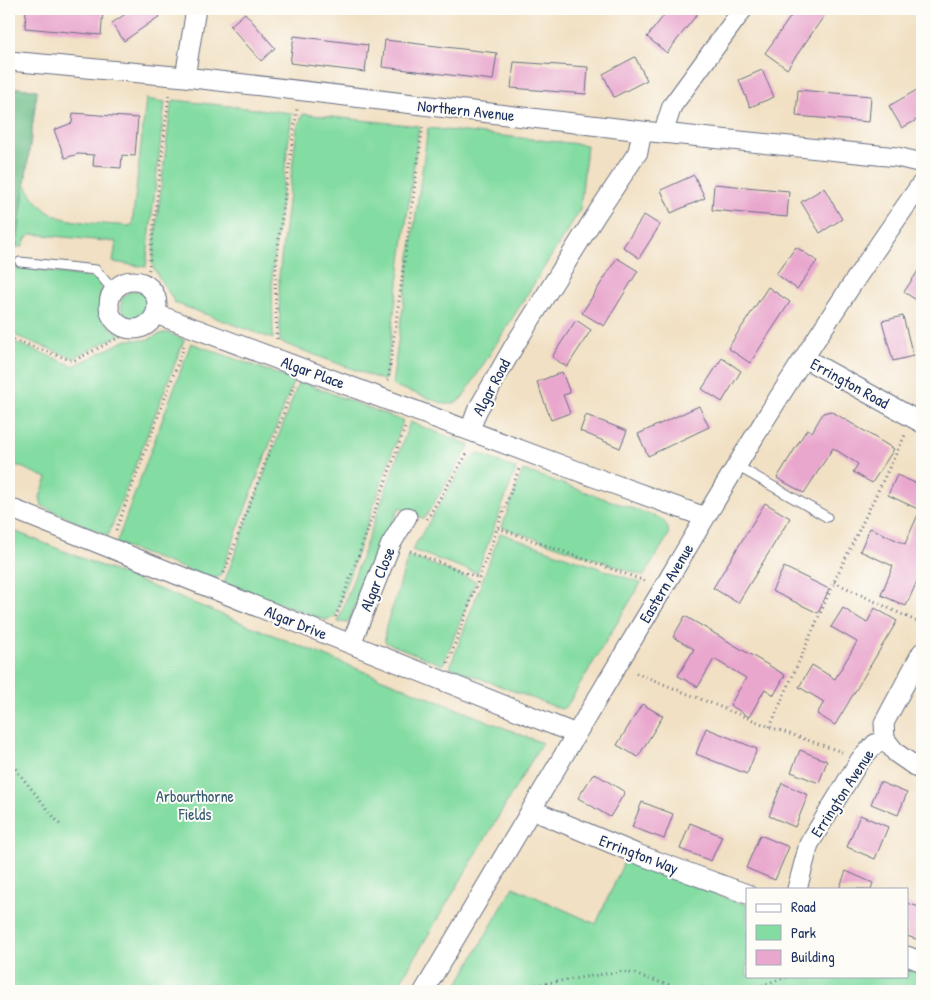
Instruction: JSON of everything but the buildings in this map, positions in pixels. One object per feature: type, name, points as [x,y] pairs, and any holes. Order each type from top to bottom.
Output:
[{"type":"street","points":[[178,77],[196,9]]},
{"type":"street","points":[[665,133],[672,106],[743,9]]},
{"type":"street","name":"Northern Avenue","points":[[9,61],[178,77],[642,131],[897,157],[922,163]]},
{"type":"street","name":"Algar Road","points":[[642,131],[638,152],[514,346],[477,411],[474,432],[705,516]]},
{"type":"street","name":"Eastern Avenue","points":[[424,991],[705,516],[847,291],[922,183]]},
{"type":"street","points":[[136,282],[147,285],[152,289],[157,301],[156,314],[148,324],[136,329],[124,327],[112,316],[110,304],[113,293],[125,283],[136,282]]},
{"type":"street","name":"Algar Place","points":[[156,314],[474,432]]},
{"type":"street","name":"Errington Road","points":[[804,358],[917,420]]},
{"type":"street","name":"Algar Drive","points":[[15,510],[110,546],[576,734]]},
{"type":"street","name":"Algar Close","points":[[351,644],[391,544],[407,517]]},
{"type":"street","name":"Errington Avenue","points":[[797,888],[809,844],[860,760],[875,744],[886,739],[884,723],[922,652]]},
{"type":"street","points":[[886,739],[896,753],[922,771]]},
{"type":"street","name":"Errington Way","points":[[532,810],[637,854],[746,894]]},
{"type":"street","points":[[908,956],[922,962]]},
{"type":"lane","points":[[20,262],[96,270],[112,289],[113,293]]},
{"type":"lane","points":[[736,466],[827,517]]},
{"type":"path","points":[[147,285],[178,77]]},
{"type":"path","points":[[277,359],[275,280],[280,228],[300,91]]},
{"type":"path","points":[[385,399],[426,106]]},
{"type":"path","points":[[110,546],[192,327]]},
{"type":"path","points":[[9,338],[73,361],[136,329]]},
{"type":"path","points":[[217,590],[301,368]]},
{"type":"path","points":[[330,636],[412,409]]},
{"type":"path","points":[[770,727],[834,582],[917,420]]},
{"type":"path","points":[[407,517],[423,526],[474,432]]},
{"type":"path","points":[[442,680],[526,452]]},
{"type":"path","points":[[498,528],[663,588]]},
{"type":"path","points":[[391,544],[479,578]]},
{"type":"path","points":[[834,582],[922,624]]},
{"type":"path","points":[[617,666],[770,727],[843,753]]},
{"type":"path","points":[[9,761],[62,827]]},
{"type":"path","points":[[523,991],[528,986],[623,971],[673,986],[749,990],[783,978]]},
{"type":"green space","points":[[9,87],[37,90],[25,184],[35,199],[47,211],[64,219],[88,223],[132,226],[146,99],[165,102],[146,267],[113,262],[116,242],[32,234],[26,238],[22,247],[16,247],[9,265]]},
{"type":"green space","points":[[9,87],[37,90],[17,245],[9,266]]},
{"type":"green space","points":[[174,100],[292,113],[272,271],[273,339],[175,303],[154,268],[152,263],[171,106]]},
{"type":"green space","points":[[303,114],[419,126],[385,381],[280,342],[279,276],[297,128]]},
{"type":"green space","points":[[428,128],[587,145],[580,210],[463,397],[457,402],[448,404],[392,385]]},
{"type":"green space","points":[[9,265],[92,278],[101,282],[101,306],[104,319],[107,324],[121,334],[73,358],[9,333]]},
{"type":"green space","points":[[135,291],[145,295],[149,305],[145,315],[135,319],[125,315],[121,305],[125,295]]},
{"type":"green space","points":[[163,333],[169,333],[184,340],[108,536],[42,506],[40,497],[47,478],[9,462],[9,340],[74,366],[126,340],[146,340]]},
{"type":"green space","points":[[191,343],[294,380],[220,576],[213,579],[116,544]]},
{"type":"green space","points":[[299,381],[403,421],[335,617],[325,620],[224,583]]},
{"type":"green space","points":[[410,422],[470,445],[424,519],[400,507],[377,552],[348,623],[338,622]]},
{"type":"green space","points":[[477,453],[516,469],[477,573],[412,550],[460,471]]},
{"type":"green space","points":[[523,470],[660,518],[668,528],[668,536],[644,576],[502,527]]},
{"type":"green space","name":"Arbourthorne Fields","points":[[9,529],[542,743],[395,991],[9,991]]},
{"type":"green space","points":[[500,533],[641,583],[567,706],[561,709],[450,667]]},
{"type":"green space","points":[[409,556],[476,581],[443,665],[385,642],[387,625]]},
{"type":"green space","points":[[624,862],[746,905],[746,978],[908,978],[908,967],[922,972],[922,991],[454,991],[513,887],[596,924]]}]
